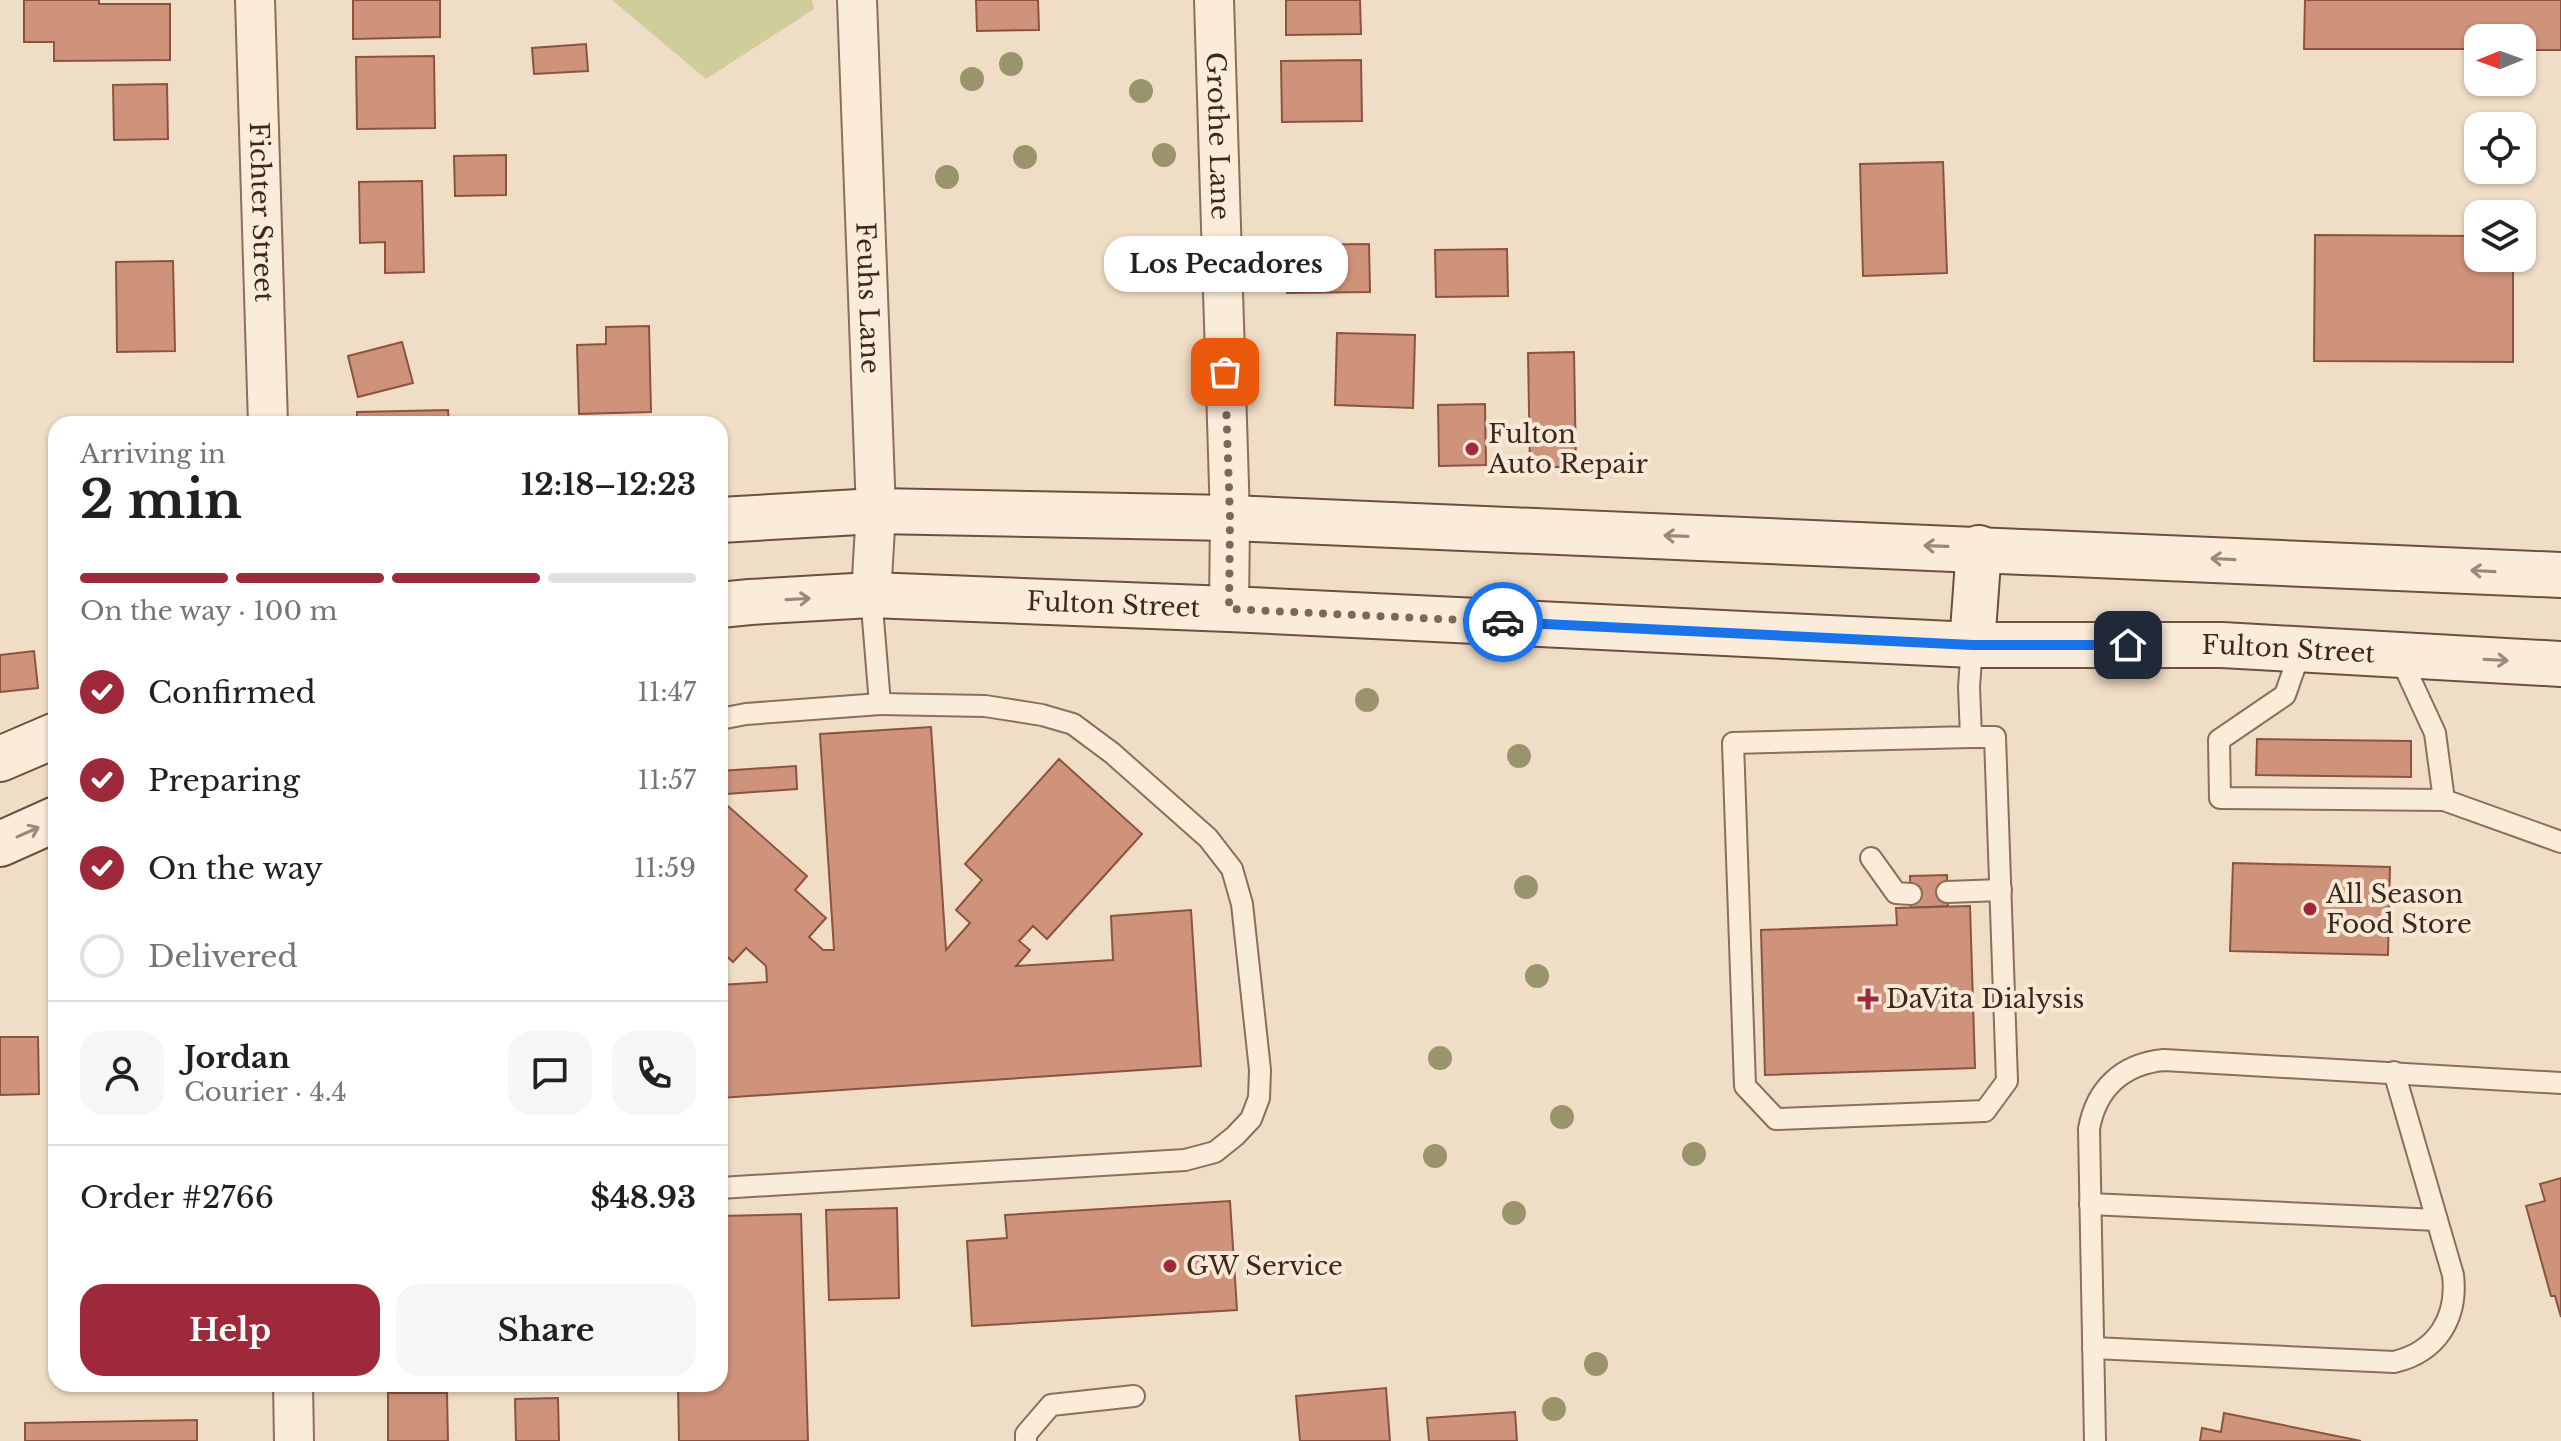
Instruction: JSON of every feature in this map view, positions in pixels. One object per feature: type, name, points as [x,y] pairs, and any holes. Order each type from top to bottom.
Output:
[{"type":"main road","points":[[728,520],[876,511],[1230,518],[2561,575]]},
{"type":"main road","points":[[1972,645],[1979,548]]},
{"type":"main road","name":"Fulton Street","points":[[728,604],[871,595],[1972,645],[2222,645],[2561,664]]},
{"type":"main road","points":[[0,759],[48,738]]},
{"type":"main road","points":[[0,844],[48,823]]},
{"type":"street","name":"Fichter Street","points":[[255,0],[268,416]]},
{"type":"street","name":"Feuhs Lane","points":[[857,0],[876,511],[871,595]]},
{"type":"street","name":"Grothe Lane","points":[[1214,0],[1230,518],[1229,609]]},
{"type":"street","points":[[293,1392],[294,1441]]},
{"type":"lane","points":[[871,595],[880,704]]},
{"type":"lane","points":[[1971,737],[1969,687],[1972,645]]},
{"type":"lane","points":[[2301,649],[2285,695],[2219,740],[2220,798],[2444,800],[2561,842]]},
{"type":"lane","points":[[2399,655],[2435,733],[2444,800]]},
{"type":"lane","points":[[728,717],[880,704],[985,706],[1042,715],[1073,724],[1112,753],[1208,838],[1232,869],[1242,904],[1260,1070],[1259,1098],[1251,1119],[1215,1152],[1185,1160],[728,1188]]},
{"type":"lane","points":[[1971,737],[1995,737],[2007,1081],[1985,1111],[1776,1119],[1745,1086],[1733,743],[1971,737]]},
{"type":"lane","points":[[1871,858],[1896,893],[1911,894]]},
{"type":"lane","points":[[1947,892],[2001,890]]},
{"type":"lane","points":[[2095,1441],[2089,1129],[2097,1100],[2105,1088],[2128,1069],[2148,1061],[2164,1060],[2561,1083]]},
{"type":"lane","points":[[2093,1348],[2394,1362],[2421,1352],[2438,1338],[2452,1311],[2453,1275],[2394,1072]]},
{"type":"lane","points":[[2090,1204],[2437,1220]]},
{"type":"lane","points":[[1026,1441],[1026,1434],[1051,1405],[1134,1396]]},
{"type":"shaded area","points":[[612,0],[812,0],[814,9],[706,79]]},
{"type":"building","points":[[24,0],[170,4],[170,60],[54,61],[54,42],[24,42]]},
{"type":"building","points":[[353,0],[440,0],[440,37],[353,39]]},
{"type":"building","points":[[976,0],[1038,0],[1039,30],[977,31]]},
{"type":"building","points":[[1286,0],[1360,0],[1361,34],[1286,35]]},
{"type":"building","points":[[2305,0],[2561,0],[2561,50],[2536,50],[2536,24],[2464,24],[2464,49],[2304,49]]},
{"type":"building","points":[[586,44],[588,71],[534,74],[532,48]]},
{"type":"building","points":[[434,56],[435,128],[357,129],[356,57]]},
{"type":"building","points":[[1361,60],[1362,121],[1282,122],[1281,61]]},
{"type":"building","points":[[167,84],[168,139],[114,140],[113,85]]},
{"type":"building","points":[[506,155],[506,195],[455,196],[454,156]]},
{"type":"building","points":[[1943,162],[1947,273],[1863,276],[1860,164]]},
{"type":"building","points":[[422,181],[424,272],[385,273],[385,242],[360,243],[359,182]]},
{"type":"building","points":[[2315,235],[2464,236],[2464,272],[2513,272],[2513,362],[2314,361]]},
{"type":"building","points":[[1369,244],[1370,292],[1287,293],[1286,245]]},
{"type":"building","points":[[1507,249],[1508,296],[1436,297],[1435,250]]},
{"type":"building","points":[[173,261],[175,351],[117,352],[116,262]]},
{"type":"building","points":[[649,326],[651,412],[579,414],[577,345],[606,344],[606,327]]},
{"type":"building","points":[[1337,333],[1415,335],[1413,408],[1335,405]]},
{"type":"building","points":[[402,342],[413,383],[358,397],[348,356]]},
{"type":"building","points":[[1574,352],[1576,467],[1530,467],[1528,353]]},
{"type":"building","points":[[1485,404],[1486,465],[1439,466],[1438,405]]},
{"type":"building","points":[[448,410],[448,416],[357,416],[357,412]]},
{"type":"building","points":[[34,651],[38,688],[0,692],[0,655]]},
{"type":"building","points":[[931,727],[946,950],[970,923],[956,910],[982,880],[965,864],[1059,759],[1142,834],[1047,939],[1033,926],[1019,941],[1030,950],[1016,966],[1113,960],[1111,916],[1191,910],[1201,1066],[728,1097],[728,984],[767,982],[766,966],[746,948],[733,962],[728,957],[728,806],[807,876],[795,890],[826,918],[809,937],[823,950],[834,950],[820,734]]},
{"type":"building","points":[[2257,739],[2411,741],[2411,777],[2256,775]]},
{"type":"building","points":[[796,766],[797,789],[728,794],[728,770]]},
{"type":"building","name":"All Season Food Store","points":[[2233,863],[2390,867],[2388,955],[2230,951]]},
{"type":"building","points":[[1947,875],[1948,906],[1911,908],[1910,876]]},
{"type":"building","name":"DaVita Dialysis","points":[[1970,906],[1975,1068],[1765,1075],[1761,930],[1897,925],[1896,908]]},
{"type":"building","points":[[0,1037],[38,1037],[39,1094],[0,1095]]},
{"type":"building","points":[[2561,1178],[2561,1317],[2555,1296],[2551,1296],[2526,1206],[2545,1201],[2540,1184]]},
{"type":"building","points":[[1230,1201],[1237,1310],[972,1326],[967,1241],[1007,1238],[1005,1215]]},
{"type":"building","points":[[897,1208],[899,1298],[829,1300],[826,1210]]},
{"type":"building","points":[[801,1214],[808,1441],[679,1441],[678,1392],[728,1392],[728,1216]]},
{"type":"building","points":[[1386,1388],[1390,1441],[1300,1441],[1296,1396]]},
{"type":"building","points":[[388,1393],[447,1393],[448,1441],[388,1441]]},
{"type":"building","points":[[558,1398],[559,1441],[516,1441],[515,1399]]},
{"type":"building","points":[[1515,1412],[1517,1441],[1429,1441],[1427,1418]]},
{"type":"building","points":[[2224,1413],[2361,1441],[2200,1441],[2202,1428],[2221,1432]]},
{"type":"building","points":[[197,1420],[197,1441],[25,1441],[25,1423]]},
{"type":"way so far","points":[[1225,372],[1230,518],[1229,609],[1503,622]]},
{"type":"place","name":"Los Pecadores","points":[[1225,372]]},
{"type":"place","name":"Fulton Auto Repair","points":[[1472,449]]},
{"type":"place","name":"All Season Food Store","points":[[2310,909]]},
{"type":"place","name":"DaVita Dialysis","points":[[1868,999]]},
{"type":"place","name":"GW Service","points":[[1170,1266]]},
{"type":"route","points":[[1503,622],[1972,645],[2128,645]]}]
